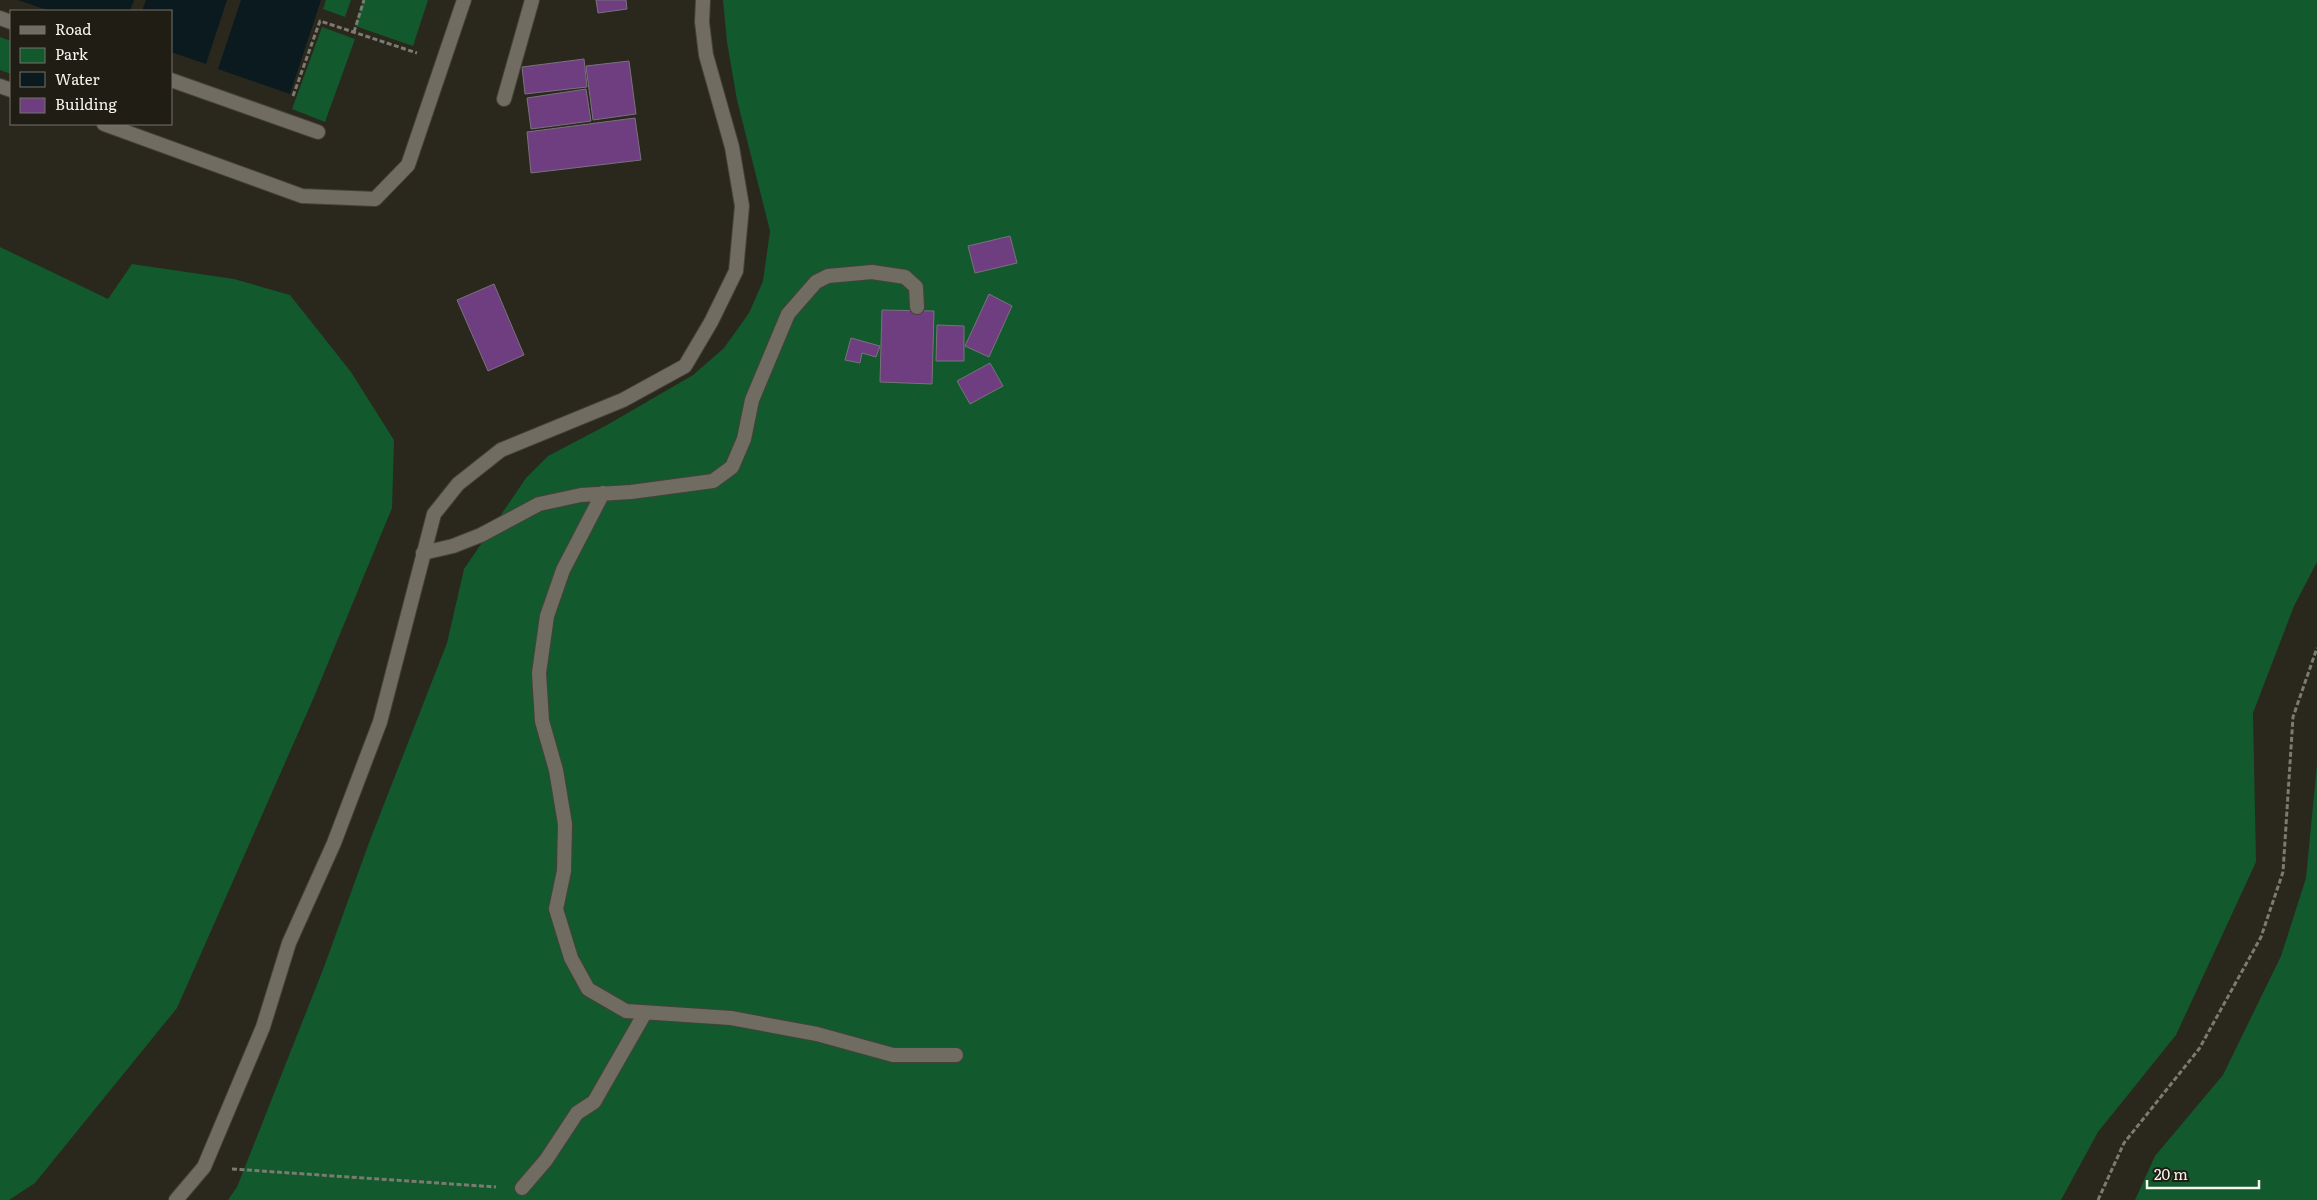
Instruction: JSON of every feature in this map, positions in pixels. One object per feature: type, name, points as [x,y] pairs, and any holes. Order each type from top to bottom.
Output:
[{"type":"street","points":[[107,125],[302,196],[375,199],[408,165],[464,0]]},
{"type":"street","points":[[504,99],[532,0]]},
{"type":"street","points":[[176,1200],[204,1167],[263,1027],[289,943],[334,843],[380,722],[434,514],[458,484],[501,450],[623,400],[685,366],[711,322],[736,271],[742,206],[732,147],[706,55],[702,22],[703,0]]},
{"type":"street","points":[[172,80],[318,132]]},
{"type":"street","points":[[423,553],[453,546],[481,534],[539,504],[581,495],[713,481],[732,467],[744,439],[752,400],[788,314],[816,282],[828,276],[872,272],[905,277],[916,287],[917,307]]},
{"type":"street","points":[[603,494],[562,570],[547,616],[539,673],[542,721],[556,770],[565,824],[564,871],[556,910],[571,958],[588,989],[626,1011],[732,1018],[817,1034],[893,1054],[956,1055]]},
{"type":"street","points":[[522,1188],[546,1160],[577,1113],[594,1102],[645,1013]]},
{"type":"path","points":[[354,32],[364,0]]},
{"type":"path","points":[[285,120],[320,21],[443,61]]},
{"type":"path","points":[[2098,1200],[2124,1143],[2199,1049],[2261,937],[2283,872],[2293,717],[2317,648]]},
{"type":"path","points":[[204,1167],[500,1187]]},
{"type":"green space","points":[[326,0],[351,0],[345,17],[323,9]]},
{"type":"green space","points":[[363,0],[428,0],[413,46],[355,26]]},
{"type":"green space","points":[[723,0],[2317,0],[2317,562],[2294,606],[2253,713],[2256,862],[2176,1035],[2098,1132],[2061,1200],[228,1200],[237,1187],[324,967],[370,840],[447,643],[464,569],[526,478],[548,456],[607,425],[693,375],[724,348],[749,313],[763,281],[770,231],[737,100],[727,42]]},
{"type":"green space","points":[[322,27],[355,39],[325,122],[292,109]]},
{"type":"green space","points":[[0,37],[10,41],[10,74],[0,70]]},
{"type":"green space","points":[[0,247],[108,299],[132,264],[234,279],[290,295],[351,372],[394,440],[392,508],[314,697],[177,1008],[35,1183],[9,1200],[0,1200]]},
{"type":"green space","points":[[2317,764],[2317,1200],[2135,1200],[2155,1156],[2223,1075],[2281,956],[2306,878]]},
{"type":"water","points":[[18,0],[134,0],[130,10],[47,10]]},
{"type":"water","points":[[146,0],[227,0],[206,64],[172,52],[172,10],[142,10]]},
{"type":"water","points":[[241,0],[321,0],[290,94],[218,69]]},
{"type":"building","points":[[596,0],[626,0],[627,9],[598,13]]},
{"type":"building","points":[[584,59],[587,87],[525,94],[522,67]]},
{"type":"building","points":[[629,61],[636,114],[593,120],[586,66]]},
{"type":"building","points":[[586,89],[591,121],[531,129],[527,98]]},
{"type":"building","points":[[635,118],[641,160],[531,173],[527,132]]},
{"type":"building","points":[[1010,236],[1017,263],[975,273],[968,246]]},
{"type":"building","points":[[494,284],[524,355],[488,371],[457,300]]},
{"type":"building","points":[[989,294],[1012,306],[989,357],[965,346]]},
{"type":"building","points":[[882,310],[934,311],[932,384],[880,382]]},
{"type":"building","points":[[937,325],[964,326],[964,361],[936,361]]},
{"type":"building","points":[[851,338],[880,346],[876,357],[862,353],[860,363],[845,360]]},
{"type":"building","points":[[990,363],[1003,386],[970,404],[957,381]]}]
